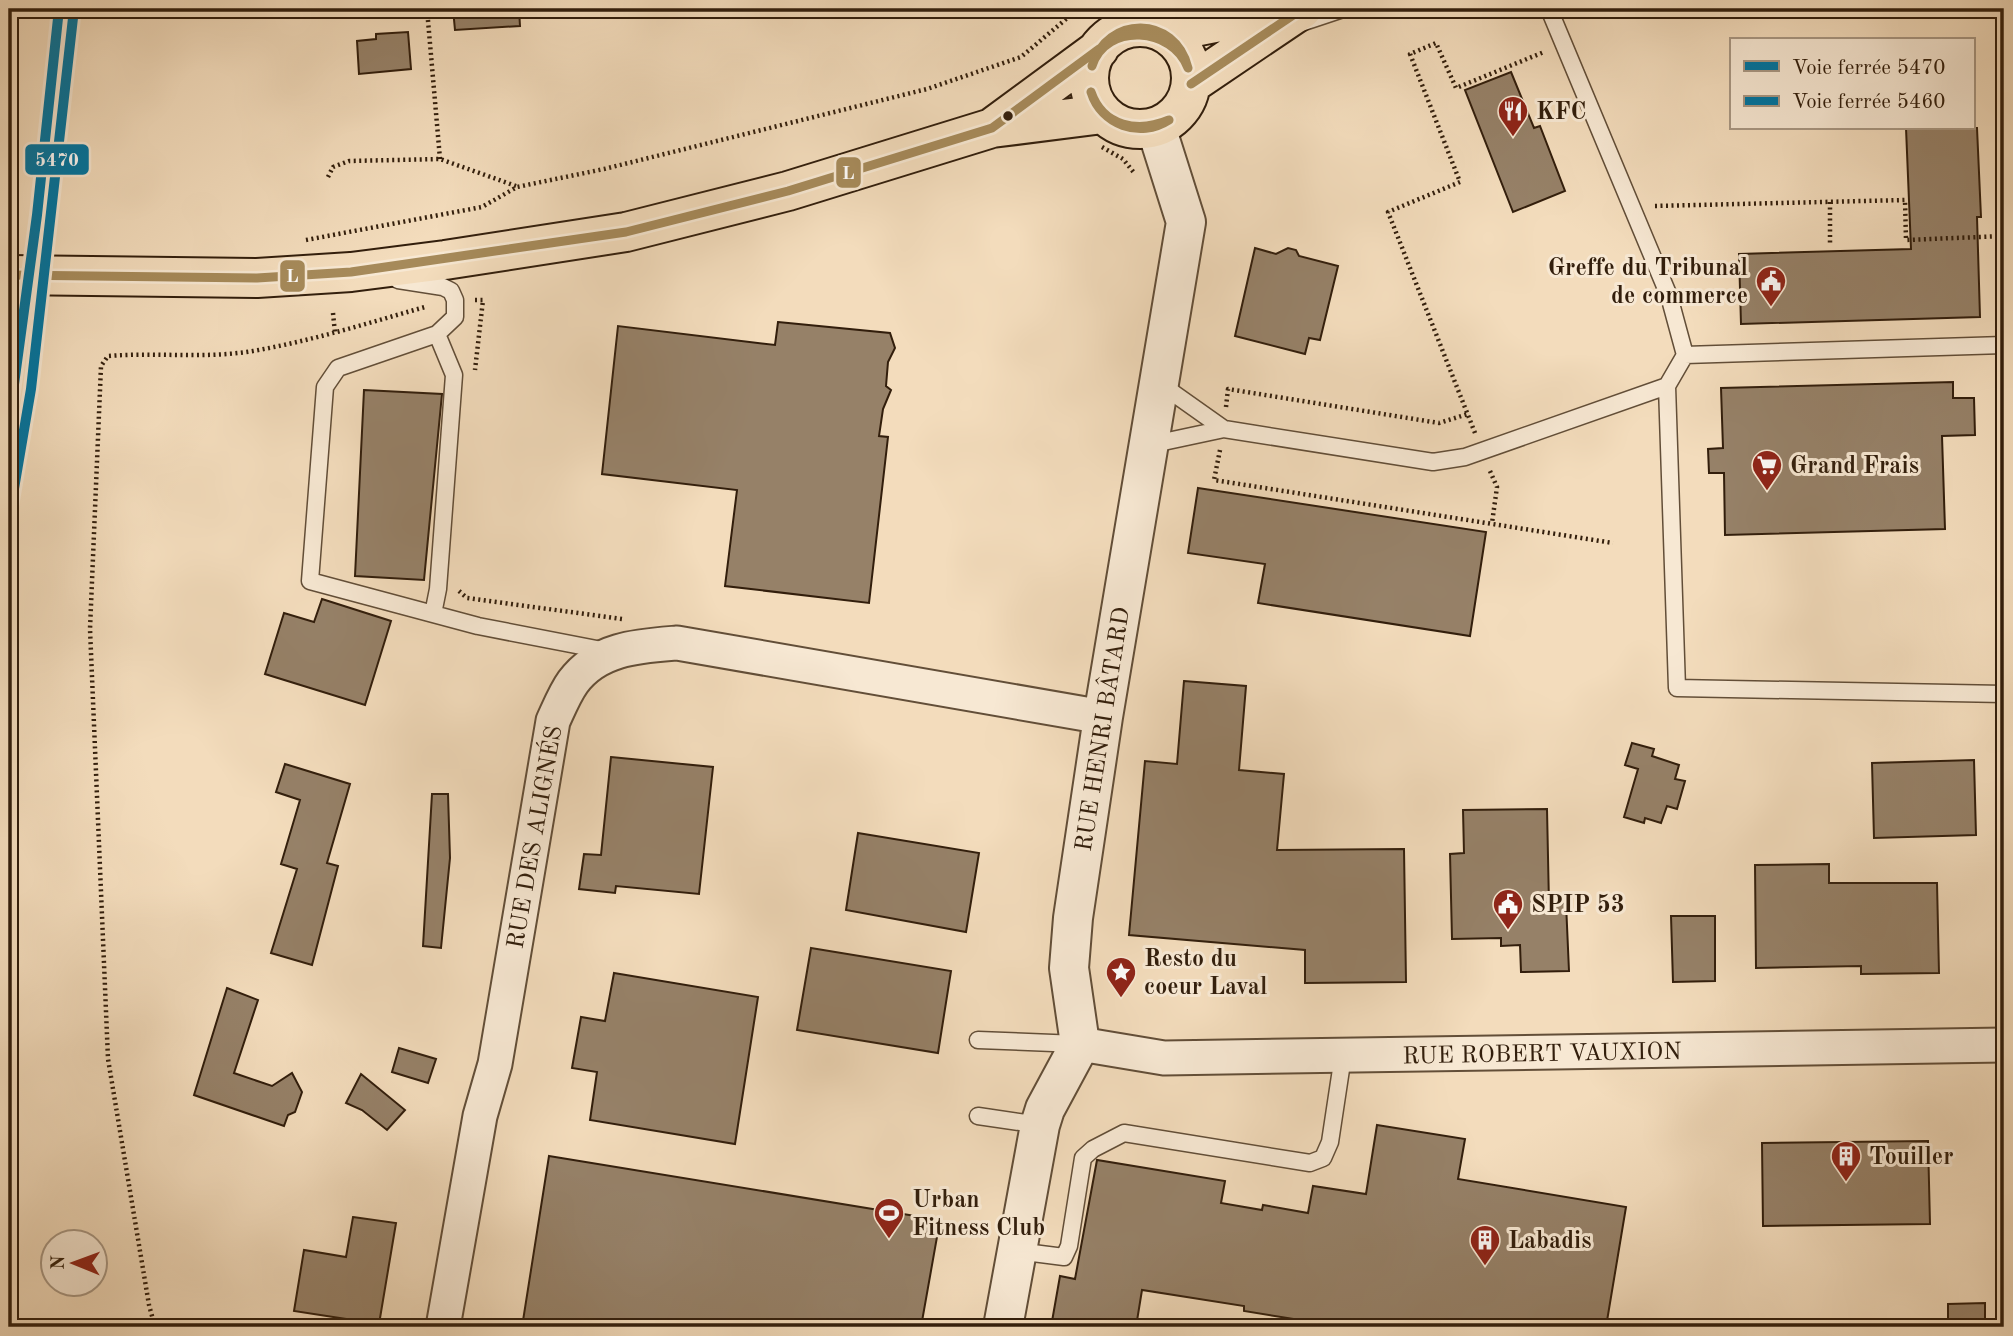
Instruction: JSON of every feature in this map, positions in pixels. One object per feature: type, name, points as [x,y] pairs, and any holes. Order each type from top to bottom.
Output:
[{"type":"main road","points":[[1191,84],[1273,22],[1302,9]]},
{"type":"main road","points":[[1164,33],[1273,22]]},
{"type":"main road","points":[[9,275],[257,278],[351,272],[626,232],[788,191],[992,128],[1101,129],[1114,122],[1142,130],[1156,127],[1180,111],[1187,98],[1191,84],[1185,54],[1176,42],[1164,33],[1150,28],[1121,31],[1108,38],[1098,49],[992,128]]},
{"type":"main road","points":[[1098,49],[1091,65],[1089,82],[1101,129]]},
{"type":"street","name":"RUE HENRI BÂTARD","points":[[1080,1044],[1069,968],[1073,918],[1103,717],[1186,222],[1156,127]]},
{"type":"street","points":[[620,650],[677,643],[1103,717]]},
{"type":"street","name":"RUE DES ALIGNÉS","points":[[443,1327],[480,1116],[495,1063],[553,721],[573,682],[586,668],[620,650]]},
{"type":"street","points":[[1003,1327],[1040,1125],[1045,1109],[1080,1044]]},
{"type":"street","name":"RUE ROBERT VAUXION","points":[[1080,1044],[1164,1058],[2004,1045]]},
{"type":"lane","points":[[1273,22],[1343,9]]},
{"type":"lane","points":[[1552,13],[1669,296],[1685,355],[1667,386],[1677,688],[2004,694]]},
{"type":"lane","points":[[351,272],[443,287],[451,291],[455,300],[455,317],[437,334],[338,368],[326,387],[310,581],[478,626],[620,650]]},
{"type":"lane","points":[[433,614],[438,589],[454,375],[437,334]]},
{"type":"lane","points":[[1685,355],[2004,345]]},
{"type":"lane","points":[[1158,382],[1224,429]]},
{"type":"lane","points":[[1149,445],[1224,429],[1433,462],[1482,452],[1667,386]]},
{"type":"lane","points":[[978,1040],[1080,1044]]},
{"type":"lane","points":[[1017,1251],[1064,1257],[1069,1246],[1083,1158],[1093,1149],[1124,1133],[1310,1163],[1323,1158],[1330,1142],[1343,1056]]},
{"type":"lane","points":[[978,1116],[1040,1125]]},
{"type":"path","points":[[427,9],[440,159]]},
{"type":"path","points":[[293,242],[482,207],[517,187],[604,169],[927,89],[1021,57],[1077,9]]},
{"type":"path","points":[[1492,523],[1497,487],[1388,212],[1460,182],[1410,54],[1436,43],[1456,88],[1549,49]]},
{"type":"path","points":[[1021,57],[1042,91]]},
{"type":"path","points":[[1101,129],[1139,179]]},
{"type":"path","points":[[328,177],[333,167],[349,161],[440,159],[517,187]]},
{"type":"path","points":[[1653,214],[1651,206],[1905,200],[1906,240],[2004,236]]},
{"type":"path","points":[[1830,202],[1830,245]]},
{"type":"path","points":[[155,1327],[149,1305],[108,1059],[90,629],[101,366],[108,356],[251,351],[335,332],[432,304],[455,300],[483,300],[474,381]]},
{"type":"path","points":[[333,313],[335,332]]},
{"type":"path","points":[[1468,414],[1439,423],[1228,390],[1214,480],[1613,544]]},
{"type":"path","points":[[458,589],[467,598],[623,619],[620,650]]},
{"type":"building","points":[[453,9],[519,9],[520,26],[455,30]]},
{"type":"building","points":[[408,32],[411,69],[359,74],[357,41],[376,39],[376,34]]},
{"type":"building","points":[[1511,72],[1534,128],[1540,126],[1565,191],[1513,212],[1465,90]]},
{"type":"building","points":[[1977,128],[1981,217],[1977,217],[1980,317],[1741,324],[1739,254],[1911,249],[1906,130]]},
{"type":"building","points":[[1255,248],[1276,254],[1288,248],[1296,250],[1299,256],[1338,266],[1320,340],[1309,338],[1305,354],[1235,336]]},
{"type":"building","points":[[778,322],[890,333],[895,348],[888,362],[886,386],[891,390],[883,409],[879,436],[888,437],[869,603],[725,586],[737,490],[602,474],[618,326],[775,345]]},
{"type":"building","points":[[1953,382],[1953,398],[1974,398],[1975,435],[1942,436],[1945,529],[1725,535],[1724,473],[1709,473],[1708,449],[1723,448],[1721,388]]},
{"type":"building","points":[[364,390],[442,394],[424,580],[355,576]]},
{"type":"building","points":[[1198,488],[1486,532],[1470,636],[1258,603],[1265,564],[1188,553]]},
{"type":"building","points":[[322,599],[391,621],[365,705],[265,674],[284,613],[314,622]]},
{"type":"building","points":[[1184,681],[1246,686],[1239,770],[1284,774],[1277,850],[1404,849],[1406,982],[1305,983],[1305,950],[1129,935],[1145,761],[1177,764]]},
{"type":"building","points":[[1632,743],[1654,749],[1652,756],[1679,765],[1675,779],[1685,781],[1677,809],[1667,806],[1661,823],[1645,818],[1644,823],[1624,817],[1638,769],[1625,765]]},
{"type":"building","points":[[611,757],[713,767],[699,894],[616,886],[615,893],[579,889],[584,854],[601,855]]},
{"type":"building","points":[[1974,760],[1976,835],[1874,838],[1872,763]]},
{"type":"building","points":[[285,764],[350,784],[327,863],[338,866],[312,965],[271,953],[297,869],[281,864],[300,800],[276,792]]},
{"type":"building","points":[[432,794],[448,794],[450,858],[441,948],[423,946]]},
{"type":"building","points":[[1547,809],[1549,904],[1566,903],[1569,971],[1521,972],[1520,945],[1501,946],[1501,938],[1452,939],[1450,854],[1464,853],[1463,810]]},
{"type":"building","points":[[858,833],[979,853],[966,932],[846,910]]},
{"type":"building","points":[[1829,864],[1829,883],[1937,883],[1939,973],[1861,974],[1861,966],[1756,968],[1755,865]]},
{"type":"building","points":[[1671,916],[1715,916],[1715,981],[1673,982]]},
{"type":"building","points":[[811,948],[951,971],[938,1053],[797,1030]]},
{"type":"building","points":[[614,973],[758,997],[735,1144],[590,1120],[597,1072],[572,1068],[581,1017],[605,1021]]},
{"type":"building","points":[[227,988],[258,1000],[234,1073],[272,1086],[292,1073],[302,1092],[295,1112],[288,1115],[284,1126],[194,1095]]},
{"type":"building","points":[[399,1048],[436,1059],[428,1083],[392,1072]]},
{"type":"building","points":[[361,1074],[405,1110],[387,1130],[362,1110],[346,1103]]},
{"type":"building","points":[[1377,1125],[1465,1139],[1458,1179],[1626,1207],[1606,1327],[1344,1327],[1244,1311],[1244,1306],[1142,1290],[1136,1327],[1051,1327],[1060,1276],[1075,1279],[1097,1160],[1225,1181],[1221,1203],[1262,1210],[1263,1205],[1308,1213],[1313,1186],[1366,1194]]},
{"type":"building","name":"Touiller","points":[[1928,1141],[1930,1224],[1763,1226],[1762,1143]]},
{"type":"building","points":[[549,1156],[940,1220],[921,1327],[522,1327]]},
{"type":"building","points":[[353,1217],[396,1223],[379,1324],[294,1311],[304,1250],[346,1257]]},
{"type":"building","points":[[1985,1303],[1985,1327],[1948,1327],[1948,1304]]},
{"type":"rail line","name":"5460","points":[[9,421],[37,215],[59,9]]},
{"type":"rail line","name":"5470","points":[[9,518],[31,389],[74,9]]},
{"type":"transit line","name":"L","points":[[1191,84],[1302,9]]},
{"type":"transit line","name":"L","points":[[1092,66],[1100,49],[1112,37],[1126,30],[1141,28],[1170,38],[1181,51],[1188,68]]},
{"type":"transit line","name":"L","points":[[1092,66],[1100,52],[1111,42],[1125,36],[1140,35],[1169,44],[1180,54],[1188,68]]},
{"type":"transit line","name":"L","points":[[9,275],[257,278],[351,272],[626,232],[788,191],[992,128],[1099,49]]},
{"type":"transit line","name":"L","points":[[1091,92],[1104,113],[1123,124],[1145,126],[1169,120]]},
{"type":"transit line","name":"L","points":[[1091,92],[1103,113],[1123,125],[1146,128],[1169,120]]},
{"type":"place","name":"KFC","points":[[1513,138]]},
{"type":"place","name":"Greffe du Tribunal de commerce","points":[[1771,308]]},
{"type":"place","name":"Grand Frais","points":[[1767,492]]},
{"type":"place","name":"SPIP 53","points":[[1508,931]]},
{"type":"place","name":"Resto du coeur Laval","points":[[1121,999]]},
{"type":"place","name":"Touiller","points":[[1846,1183]]},
{"type":"place","name":"Urban Fitness Club","points":[[889,1240]]},
{"type":"place","name":"Labadis","points":[[1485,1267]]}]
